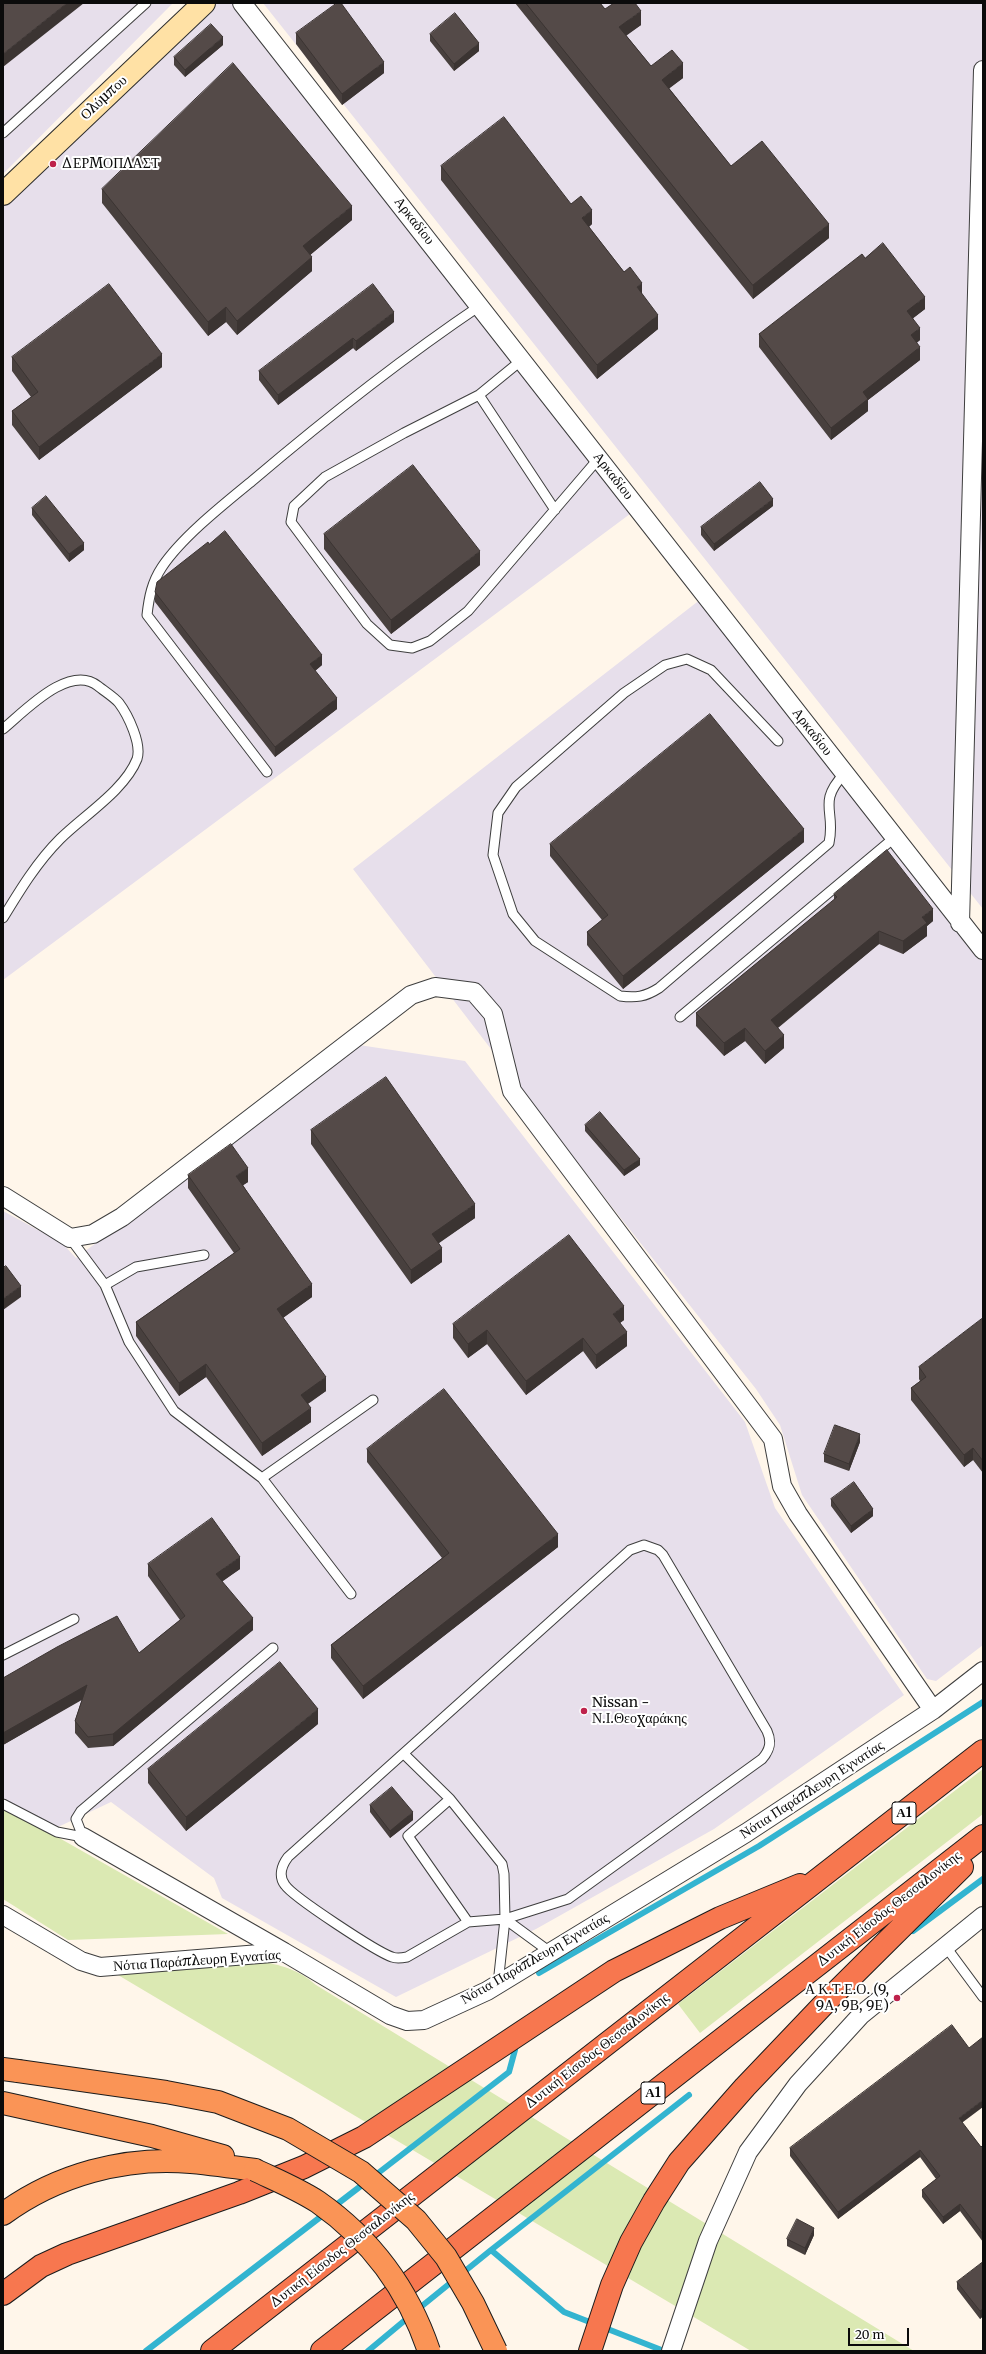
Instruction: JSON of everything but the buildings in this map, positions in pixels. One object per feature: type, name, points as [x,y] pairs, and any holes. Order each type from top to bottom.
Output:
[{"type":"highway","name":"Δυτική Είσοδος Θεσσαλονίκης","points":[[212,2351],[983,1751]]},
{"type":"highway","name":"Δυτική Είσοδος Θεσσαλονίκης","points":[[322,2351],[983,1836]]},
{"type":"highway","points":[[590,2351],[596,2329],[612,2285],[631,2242],[679,2162],[826,2002],[983,1846]]},
{"type":"highway","points":[[3,2294],[41,2266],[67,2254],[239,2192],[311,2164],[364,2137],[614,1971],[720,1918],[825,1874]]},
{"type":"highway","points":[[10,2070],[166,2092],[218,2102],[288,2129],[361,2172],[416,2220],[446,2257],[473,2303],[496,2351]]},
{"type":"highway","points":[[3,2103],[63,2115],[212,2151],[255,2170],[317,2202],[368,2244],[401,2288],[412,2306],[429,2351]]},
{"type":"highway","points":[[11,2208],[53,2184],[112,2166],[156,2161],[183,2161],[255,2170]]},
{"type":"main road","name":"Ολύμπου","points":[[3,194],[204,3]]},
{"type":"street","name":"Αρκαδίου","points":[[242,3],[481,305],[844,774],[960,923],[983,950]]},
{"type":"street","points":[[960,923],[983,70]]},
{"type":"street","points":[[3,1196],[70,1238],[93,1234],[122,1217],[411,995],[435,987],[474,992],[493,1014],[512,1091],[773,1439],[782,1486],[798,1514],[933,1710]]},
{"type":"street","name":"Νότια Παράπλευρη Εγνατίας","points":[[3,1915],[81,1961],[100,1967],[284,1952],[390,2015],[406,2021],[415,2021],[432,2017],[498,1984],[746,1833],[933,1710],[983,1671]]},
{"type":"street","points":[[83,1837],[284,1952]]},
{"type":"street","points":[[671,2351],[708,2242],[748,2152],[798,2084],[861,2015],[983,1916]]},
{"type":"lane","points":[[3,133],[146,3]]},
{"type":"lane","points":[[266,772],[147,615],[150,590],[162,566],[215,511],[310,432],[415,350],[481,305]]},
{"type":"lane","points":[[523,359],[479,395],[404,433],[325,477],[294,506],[291,522],[367,624],[390,645],[412,648],[430,641],[468,611],[600,458]]},
{"type":"lane","points":[[479,395],[555,510]]},
{"type":"lane","points":[[778,741],[711,670],[687,659],[664,665],[624,693],[516,787],[498,813],[493,855],[512,914],[535,941],[620,996],[636,998],[647,996],[659,988],[829,843],[832,830],[828,804],[833,787],[844,774]]},
{"type":"lane","points":[[3,729],[58,685],[77,680],[95,684],[119,703],[135,731],[137,758],[122,782],[59,840],[34,869],[3,918]]},
{"type":"lane","points":[[680,1017],[894,838]]},
{"type":"lane","points":[[70,1238],[105,1285],[129,1342],[174,1411],[262,1478],[351,1594]]},
{"type":"lane","points":[[105,1285],[136,1267],[204,1255]]},
{"type":"lane","points":[[262,1478],[373,1400]]},
{"type":"lane","points":[[652,1546],[663,1555],[770,1737],[769,1749],[762,1760],[573,1896],[505,1919],[468,1922],[407,1957],[394,1958],[313,1908],[291,1892],[282,1879],[283,1863],[288,1857],[405,1755],[630,1550],[637,1547],[652,1546]]},
{"type":"lane","points":[[3,1655],[74,1619]]},
{"type":"lane","points":[[83,1837],[76,1819],[81,1811],[273,1648]]},
{"type":"lane","points":[[405,1755],[450,1799],[502,1864],[504,1874],[505,1919],[498,1984]]},
{"type":"lane","points":[[450,1799],[408,1836],[468,1922]]},
{"type":"lane","points":[[3,1804],[57,1832],[83,1837]]},
{"type":"lane","points":[[505,1919],[550,1952]]},
{"type":"lane","points":[[946,1947],[983,1997]]},
{"type":"shaded area","points":[[3,3],[173,3],[3,174]]},
{"type":"shaded area","points":[[216,3],[234,3],[634,511],[3,980],[3,206]]},
{"type":"shaded area","points":[[263,3],[983,3],[983,909]]},
{"type":"shaded area","points":[[701,599],[983,956],[983,1645],[936,1681],[927,1679],[802,1495],[780,1425],[756,1389],[612,1207],[353,869]]},
{"type":"shaded area","points":[[359,1045],[465,1061],[745,1422],[775,1508],[904,1695],[714,1829],[536,1929],[396,1997],[222,1898],[214,1878],[111,1802],[58,1827],[3,1799],[3,1211],[62,1243],[76,1258]]},
{"type":"green space","points":[[983,1769],[983,1814],[700,2033],[678,2004]]},
{"type":"green space","points":[[3,1806],[228,1934],[68,1940],[3,1899]]},
{"type":"green space","points":[[258,1961],[289,1968],[303,1975],[316,1985],[914,2351],[751,2351],[118,1975],[207,1962]]},
{"type":"waterway","points":[[539,1973],[759,1846],[983,1702]]},
{"type":"waterway","points":[[913,1931],[983,1879]]},
{"type":"waterway","points":[[373,2177],[509,2072],[515,2050]]},
{"type":"waterway","points":[[491,2250],[689,2095]]},
{"type":"waterway","points":[[146,2351],[366,2182]]},
{"type":"waterway","points":[[417,2310],[491,2250],[564,2312],[664,2351]]},
{"type":"waterway","points":[[368,2351],[410,2316]]},
{"type":"place","name":"ΔΕΡΜΟΠΛΑΣΤ","points":[[53,164]]},
{"type":"place","name":"Nissan - Ν.Ι.Θεοχαράκης","points":[[584,1711]]},
{"type":"place","name":"Α Κ.Τ.Ε.Ο. (9, 9Α, 9Β, 9Ε)","points":[[897,1998]]}]
